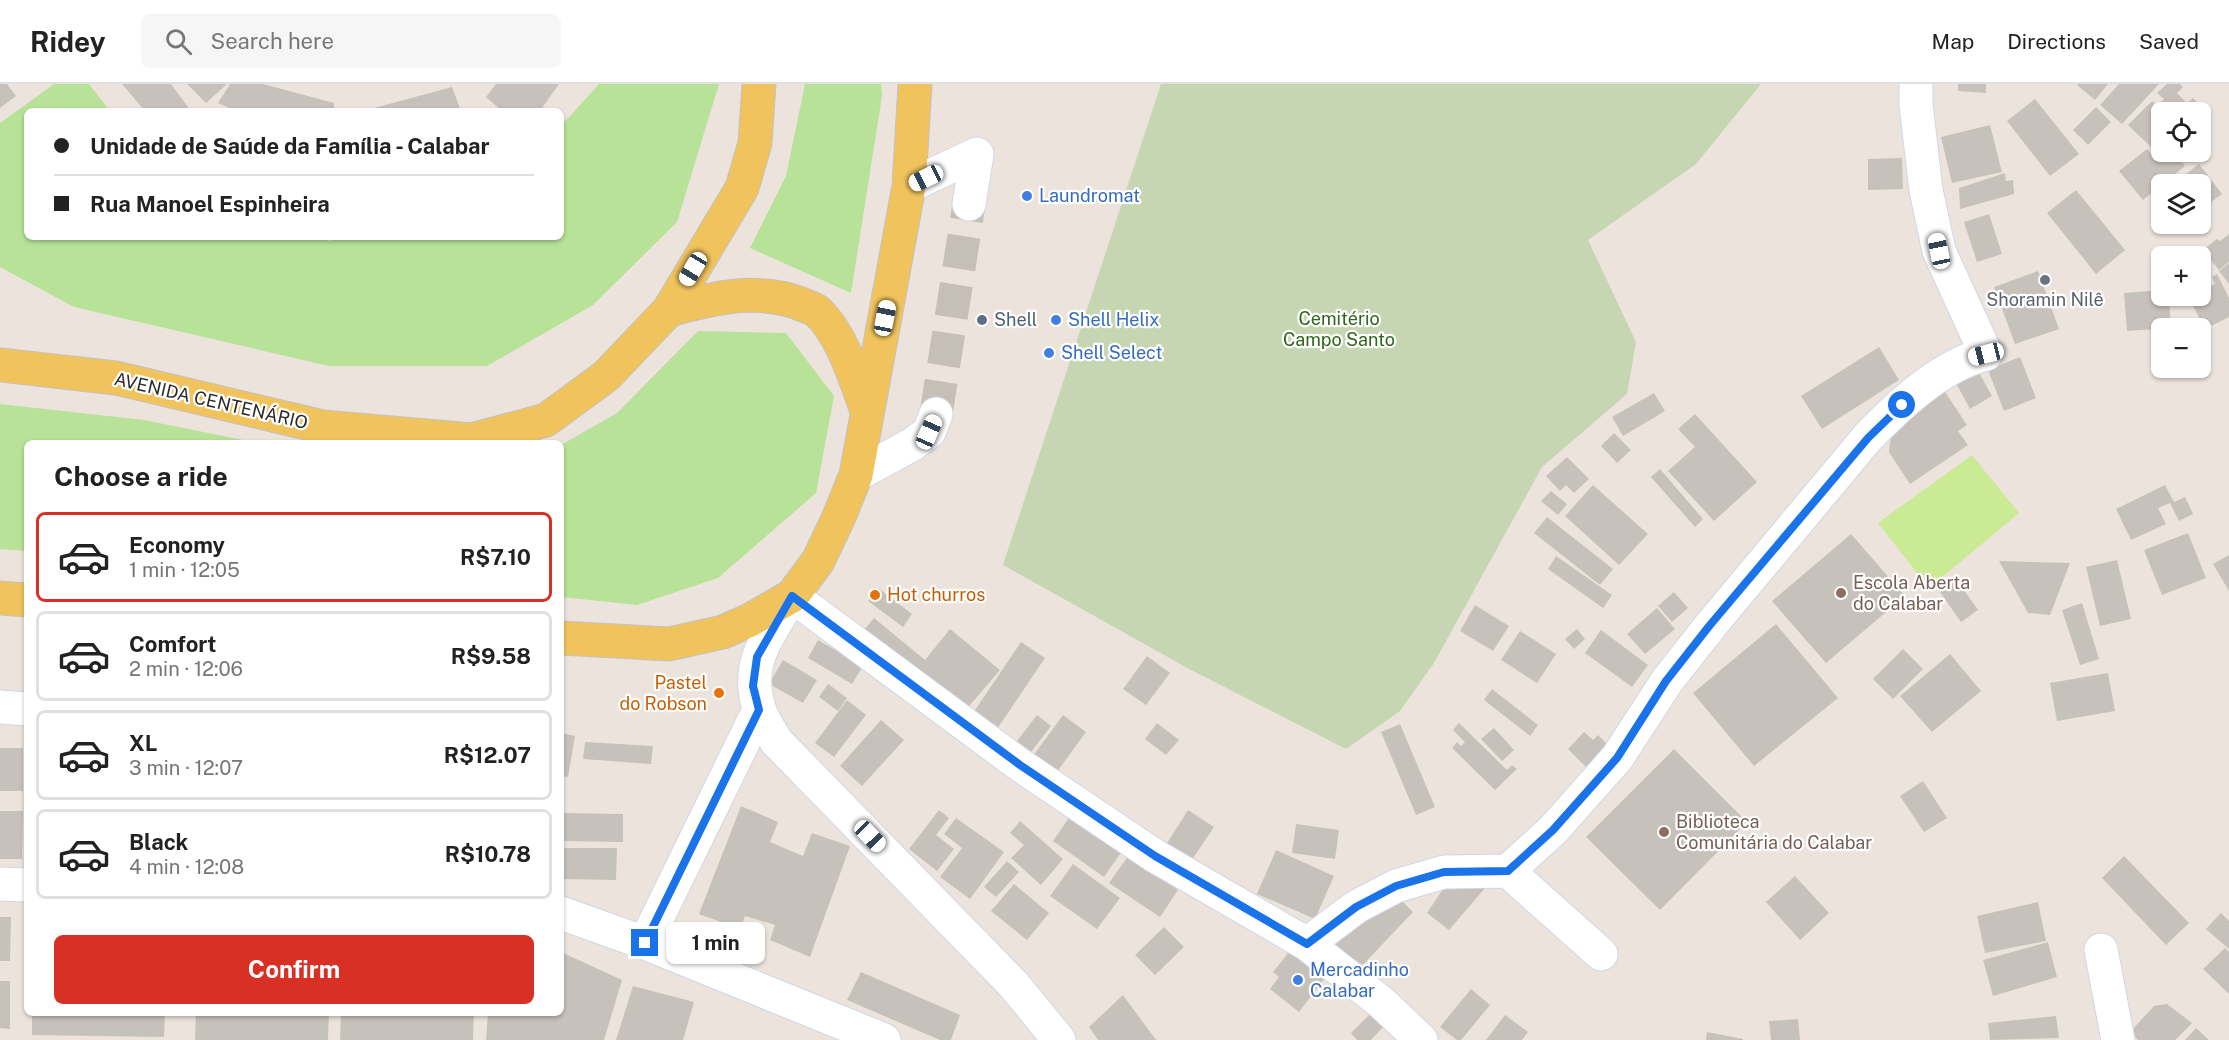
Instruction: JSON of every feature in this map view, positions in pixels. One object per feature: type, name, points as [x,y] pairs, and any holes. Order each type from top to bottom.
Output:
[{"type":"main road","name":"AVENIDA CENTENÁRIO","points":[[0,365],[116,378],[323,427],[471,440],[546,420],[606,376],[669,310],[742,188],[755,143],[759,84]]},
{"type":"main road","points":[[564,638],[669,644],[723,632],[750,620],[792,596],[818,561],[856,475],[909,186],[915,84]]},
{"type":"main road","points":[[669,310],[729,296],[766,295],[792,301],[817,311],[844,348],[867,411]]},
{"type":"main road","points":[[0,598],[24,600]]},
{"type":"street","points":[[1307,944],[1356,907],[1396,886],[1444,872],[1508,871],[1553,830],[1617,758],[1666,681],[1710,625],[1868,438],[1891,414],[1951,368],[1971,358],[1986,354],[1939,251],[1926,190],[1916,105],[1916,84]]},
{"type":"street","points":[[909,186],[977,154],[969,204]]},
{"type":"street","points":[[856,475],[913,444],[929,432],[936,414]]},
{"type":"street","points":[[1059,1040],[1014,985],[776,741],[759,710],[753,686],[757,657],[792,596],[1029,772],[1155,856],[1307,944],[1382,1003],[1421,1040]]},
{"type":"street","points":[[0,707],[24,709]]},
{"type":"street","points":[[645,943],[759,710]]},
{"type":"street","points":[[1508,871],[1601,954]]},
{"type":"street","points":[[0,884],[24,885]]},
{"type":"street","points":[[564,914],[645,943],[884,1040]]},
{"type":"street","points":[[2101,950],[2118,1040]]},
{"type":"green space","points":[[54,84],[89,84],[108,108],[24,108],[24,240],[564,240],[564,123],[599,84],[719,84],[677,222],[593,305],[487,366],[329,366],[74,307],[0,267],[0,123]]},
{"type":"green space","points":[[805,84],[881,84],[882,96],[851,293],[750,248],[786,176]]},
{"type":"green space","name":"Cemitério Campo Santo","points":[[1161,84],[1761,84],[1696,164],[1588,240],[1636,342],[1627,394],[1542,467],[1434,663],[1400,711],[1346,749],[1191,670],[1003,565]]},
{"type":"green space","points":[[698,331],[786,333],[834,396],[816,493],[718,578],[637,605],[564,597],[564,443],[617,413]]},
{"type":"green space","points":[[0,404],[144,420],[243,440],[24,440],[24,551],[0,549]]},
{"type":"green space","points":[[1972,455],[2019,513],[1929,588],[1878,523]]},
{"type":"building","points":[[0,84],[7,84],[16,96],[0,108]]},
{"type":"building","points":[[122,84],[171,84],[189,108],[142,108]]},
{"type":"building","points":[[187,84],[227,84],[206,103]]},
{"type":"building","points":[[230,84],[263,84],[334,103],[334,108],[229,108],[218,103]]},
{"type":"building","points":[[496,84],[559,84],[542,108],[499,108],[486,97]]},
{"type":"building","points":[[1958,84],[1986,84],[1986,93],[1958,91]]},
{"type":"building","points":[[2078,84],[2108,84],[2095,100]]},
{"type":"building","points":[[2119,84],[2159,84],[2122,124],[2100,105]]},
{"type":"building","points":[[2167,84],[2180,84],[2183,87],[2177,93],[2186,102],[2161,102],[2164,99],[2157,93]]},
{"type":"building","points":[[452,87],[460,108],[374,108]]},
{"type":"building","points":[[2035,99],[2079,154],[2050,176],[2007,121]]},
{"type":"building","points":[[2151,102],[2151,147],[2128,125]]},
{"type":"building","points":[[2096,107],[2111,122],[2088,145],[2073,130]]},
{"type":"building","points":[[1990,125],[2002,172],[1952,183],[1941,137]]},
{"type":"building","points":[[2147,149],[2151,154],[2151,162],[2182,162],[2185,166],[2175,174],[2151,174],[2151,194],[2143,200],[2119,171]]},
{"type":"building","points":[[1902,158],[1903,189],[1868,190],[1868,159]]},
{"type":"building","points":[[2199,164],[2207,174],[2186,174]]},
{"type":"building","points":[[2005,173],[2006,181],[2013,180],[2014,194],[1960,209],[1959,188]]},
{"type":"building","points":[[2211,180],[2222,194],[2211,202]]},
{"type":"building","points":[[2076,190],[2125,250],[2096,274],[2047,213]]},
{"type":"building","points":[[1989,214],[2002,254],[1977,262],[1964,222]]},
{"type":"building","points":[[2229,234],[2229,262],[2219,270],[2211,260],[2211,246],[2208,246],[2217,239],[2220,241]]},
{"type":"building","points":[[2229,263],[2229,284],[2219,271]]},
{"type":"building","points":[[2038,271],[2059,329],[2015,344],[1994,287]]},
{"type":"building","points":[[2217,274],[2229,298],[2229,317],[2211,326],[2211,318],[2199,318],[2193,306],[2211,306],[2211,286],[2215,284],[2212,277]]},
{"type":"building","points":[[2151,291],[2151,306],[2170,306],[2170,318],[2151,318],[2151,329],[2127,331],[2124,293]]},
{"type":"building","points":[[1879,347],[1899,380],[1822,429],[1801,396]]},
{"type":"building","points":[[2020,357],[2036,398],[2004,411],[1988,370]]},
{"type":"building","points":[[1972,360],[1992,396],[1970,409],[1950,372]]},
{"type":"building","points":[[1945,392],[1967,425],[1958,431],[1968,445],[1910,484],[1889,452],[1892,427]]},
{"type":"building","points":[[1654,393],[1665,411],[1623,436],[1612,417]]},
{"type":"building","points":[[1695,414],[1757,482],[1714,521],[1668,471],[1695,447],[1678,429]]},
{"type":"building","points":[[1614,433],[1631,450],[1617,463],[1601,446]]},
{"type":"building","points":[[1567,457],[1589,479],[1574,493],[1566,485],[1560,491],[1546,476]]},
{"type":"building","points":[[1660,469],[1703,519],[1695,527],[1651,477]]},
{"type":"building","points":[[1593,485],[1648,534],[1619,565],[1565,516]]},
{"type":"building","points":[[2165,485],[2174,502],[2185,497],[2193,514],[2179,521],[2170,503],[2158,508],[2166,524],[2131,540],[2116,509]]},
{"type":"building","points":[[1551,491],[1567,504],[1558,515],[1541,501]]},
{"type":"building","points":[[1547,517],[1613,569],[1600,585],[1534,533]]},
{"type":"building","points":[[2188,533],[2206,578],[2162,595],[2144,550]]},
{"type":"building","points":[[1851,534],[1905,596],[1826,663],[1772,601]]},
{"type":"building","points":[[2229,555],[2229,591],[2213,564]]},
{"type":"building","points":[[1556,556],[1612,595],[1603,608],[1548,569]]},
{"type":"building","points":[[2117,560],[2131,619],[2100,626],[2086,567]]},
{"type":"building","points":[[1999,561],[2070,563],[2050,615],[2028,613]]},
{"type":"building","points":[[1957,580],[1978,610],[1961,622],[1940,592]]},
{"type":"building","points":[[878,588],[912,614],[903,627],[868,601]]},
{"type":"building","points":[[1674,592],[1688,608],[1672,622],[1658,606]]},
{"type":"building","points":[[2082,603],[2099,659],[2080,665],[2062,610]]},
{"type":"building","points":[[1475,605],[1509,626],[1493,651],[1460,631]]},
{"type":"building","points":[[1657,608],[1675,629],[1645,654],[1627,634]]},
{"type":"building","points":[[874,618],[925,660],[950,629],[1000,670],[964,712],[864,630]]},
{"type":"building","points":[[1776,624],[1838,698],[1754,766],[1693,693]]},
{"type":"building","points":[[1577,629],[1585,639],[1574,649],[1565,639]]},
{"type":"building","points":[[1601,630],[1648,665],[1632,687],[1585,653]]},
{"type":"building","points":[[1520,631],[1556,654],[1537,683],[1501,660]]},
{"type":"building","points":[[818,640],[863,666],[852,684],[808,658]]},
{"type":"building","points":[[1021,642],[1045,658],[995,732],[971,716]]},
{"type":"building","points":[[1903,649],[1923,669],[1893,699],[1873,679]]},
{"type":"building","points":[[1950,654],[1981,691],[1932,732],[1900,696]]},
{"type":"building","points":[[1147,656],[1170,673],[1146,705],[1123,689]]},
{"type":"building","points":[[783,660],[817,680],[803,703],[769,684]]},
{"type":"building","points":[[2108,673],[2115,711],[2057,721],[2050,683]]},
{"type":"building","points":[[828,684],[847,698],[838,711],[819,697]]},
{"type":"building","points":[[1492,689],[1538,725],[1530,736],[1484,700]]},
{"type":"building","points":[[847,700],[866,715],[834,757],[815,743]]},
{"type":"building","points":[[1037,715],[1051,726],[1031,752],[1017,741]]},
{"type":"building","points":[[1063,715],[1086,732],[1056,773],[1033,756]]},
{"type":"building","points":[[881,720],[904,740],[862,786],[840,766]]},
{"type":"building","points":[[1157,723],[1179,740],[1166,755],[1145,739]]},
{"type":"building","points":[[1459,723],[1507,770],[1512,765],[1517,769],[1495,790],[1452,748],[1457,742],[1461,746],[1465,742],[1453,730]]},
{"type":"building","points":[[1400,724],[1435,807],[1416,815],[1381,732]]},
{"type":"building","points":[[1494,728],[1514,750],[1502,761],[1481,739]]},
{"type":"building","points":[[1584,732],[1593,740],[1598,735],[1611,748],[1589,770],[1568,749]]},
{"type":"building","points":[[564,734],[575,736],[568,777],[564,776]]},
{"type":"building","points":[[585,742],[653,746],[651,764],[583,759]]},
{"type":"building","points":[[0,748],[23,748],[23,791],[0,791]]},
{"type":"building","points":[[1674,749],[1747,822],[1660,910],[1586,837]]},
{"type":"building","points":[[1923,781],[1947,818],[1924,832],[1900,796]]},
{"type":"building","points":[[741,806],[778,822],[770,842],[803,856],[812,833],[850,846],[810,957],[770,940],[775,925],[745,916],[740,929],[699,914]]},
{"type":"building","points":[[939,810],[949,818],[936,835],[954,849],[937,871],[909,849]]},
{"type":"building","points":[[1188,810],[1214,827],[1189,864],[1164,848]]},
{"type":"building","points":[[0,811],[23,811],[22,859],[0,859]]},
{"type":"building","points":[[564,813],[623,814],[623,842],[564,841]]},
{"type":"building","points":[[1071,815],[1122,851],[1104,877],[1053,841]]},
{"type":"building","points":[[956,818],[1004,852],[970,899],[940,877],[962,848],[944,834]]},
{"type":"building","points":[[1020,821],[1063,859],[1041,885],[1011,858],[1024,845],[1010,833]]},
{"type":"building","points":[[1296,824],[1339,830],[1335,859],[1292,853]]},
{"type":"building","points":[[564,848],[617,848],[616,880],[564,879]]},
{"type":"building","points":[[1276,850],[1334,876],[1315,919],[1257,894]]},
{"type":"building","points":[[1129,855],[1178,890],[1160,917],[1109,883]]},
{"type":"building","points":[[2124,856],[2189,923],[2166,945],[2102,878]]},
{"type":"building","points":[[1007,861],[1019,872],[996,897],[984,887]]},
{"type":"building","points":[[1073,864],[1120,898],[1097,929],[1050,896]]},
{"type":"building","points":[[1795,876],[1829,913],[1800,940],[1766,902]]},
{"type":"building","points":[[1470,881],[1485,888],[1449,930],[1427,913],[1443,889]]},
{"type":"building","points":[[1014,884],[1049,913],[1027,940],[991,911]]},
{"type":"building","points":[[1392,891],[1413,912],[1359,969],[1330,940]]},
{"type":"building","points":[[2038,902],[2046,941],[1985,953],[1977,916]]},
{"type":"building","points":[[2221,913],[2229,921],[2229,949],[2206,929]]},
{"type":"building","points":[[0,917],[11,917],[10,961],[0,961]]},
{"type":"building","points":[[1164,927],[1184,947],[1155,975],[1135,955]]},
{"type":"building","points":[[2048,942],[2057,977],[1993,996],[1983,960]]},
{"type":"building","points":[[1293,947],[1328,974],[1299,1012],[1270,989],[1279,977],[1273,972]]},
{"type":"building","points":[[2225,948],[2229,952],[2229,994],[2203,969]]},
{"type":"building","points":[[564,953],[622,980],[604,1040],[486,1040],[488,1016],[564,1016]]},
{"type":"building","points":[[861,972],[960,1015],[951,1040],[940,1040],[847,1000]]},
{"type":"building","points":[[0,981],[10,981],[10,1029],[0,1028]]},
{"type":"building","points":[[633,986],[694,1002],[683,1040],[616,1040]]},
{"type":"building","points":[[1471,989],[1490,1005],[1461,1040],[1457,1040],[1440,1027]]},
{"type":"building","points":[[1123,995],[1156,1040],[1098,1040],[1089,1027]]},
{"type":"building","points":[[2167,1004],[2192,1023],[2175,1040],[2138,1040],[2130,1032],[2154,1006]]},
{"type":"building","points":[[1370,1014],[1383,1027],[1371,1040],[1357,1040],[1351,1033]]},
{"type":"building","points":[[1505,1015],[1528,1032],[1522,1040],[1486,1040]]},
{"type":"building","points":[[32,1016],[165,1016],[164,1037],[32,1035]]},
{"type":"building","points":[[196,1016],[329,1016],[328,1040],[195,1040]]},
{"type":"building","points":[[341,1016],[474,1016],[473,1040],[340,1040]]},
{"type":"building","points":[[2056,1016],[2059,1038],[1990,1040],[1988,1023]]},
{"type":"building","points":[[1798,1019],[1800,1040],[1771,1040],[1769,1021]]},
{"type":"building","points":[[2196,1028],[2209,1040],[2185,1040]]},
{"type":"building","points":[[1707,1032],[1743,1039],[1743,1040],[1706,1040]]},
{"type":"tunnel","points":[[936,414],[969,204]]},
{"type":"place","name":"Laundromat","points":[[1027,196]]},
{"type":"place","name":"Shoramin Nilê","points":[[2045,280]]},
{"type":"place","name":"Shell","points":[[982,320]]},
{"type":"place","name":"Shell Helix","points":[[1056,320]]},
{"type":"place","name":"Shell Select","points":[[1049,353]]},
{"type":"place","name":"Escola Aberta do Calabar","points":[[1841,593]]},
{"type":"place","name":"Hot churros","points":[[875,595]]},
{"type":"place","name":"Pastel do Robson","points":[[719,693]]},
{"type":"place","name":"Biblioteca Comunitária do Calabar","points":[[1664,832]]},
{"type":"place","name":"Mercadinho Calabar","points":[[1298,980]]},
{"type":"route","points":[[645,943],[759,710],[753,686],[757,657],[792,596],[1020,765],[1155,856],[1307,944],[1356,907],[1396,886],[1444,872],[1508,871],[1553,830],[1617,758],[1666,681],[1710,625],[1868,438],[1902,405]]}]
